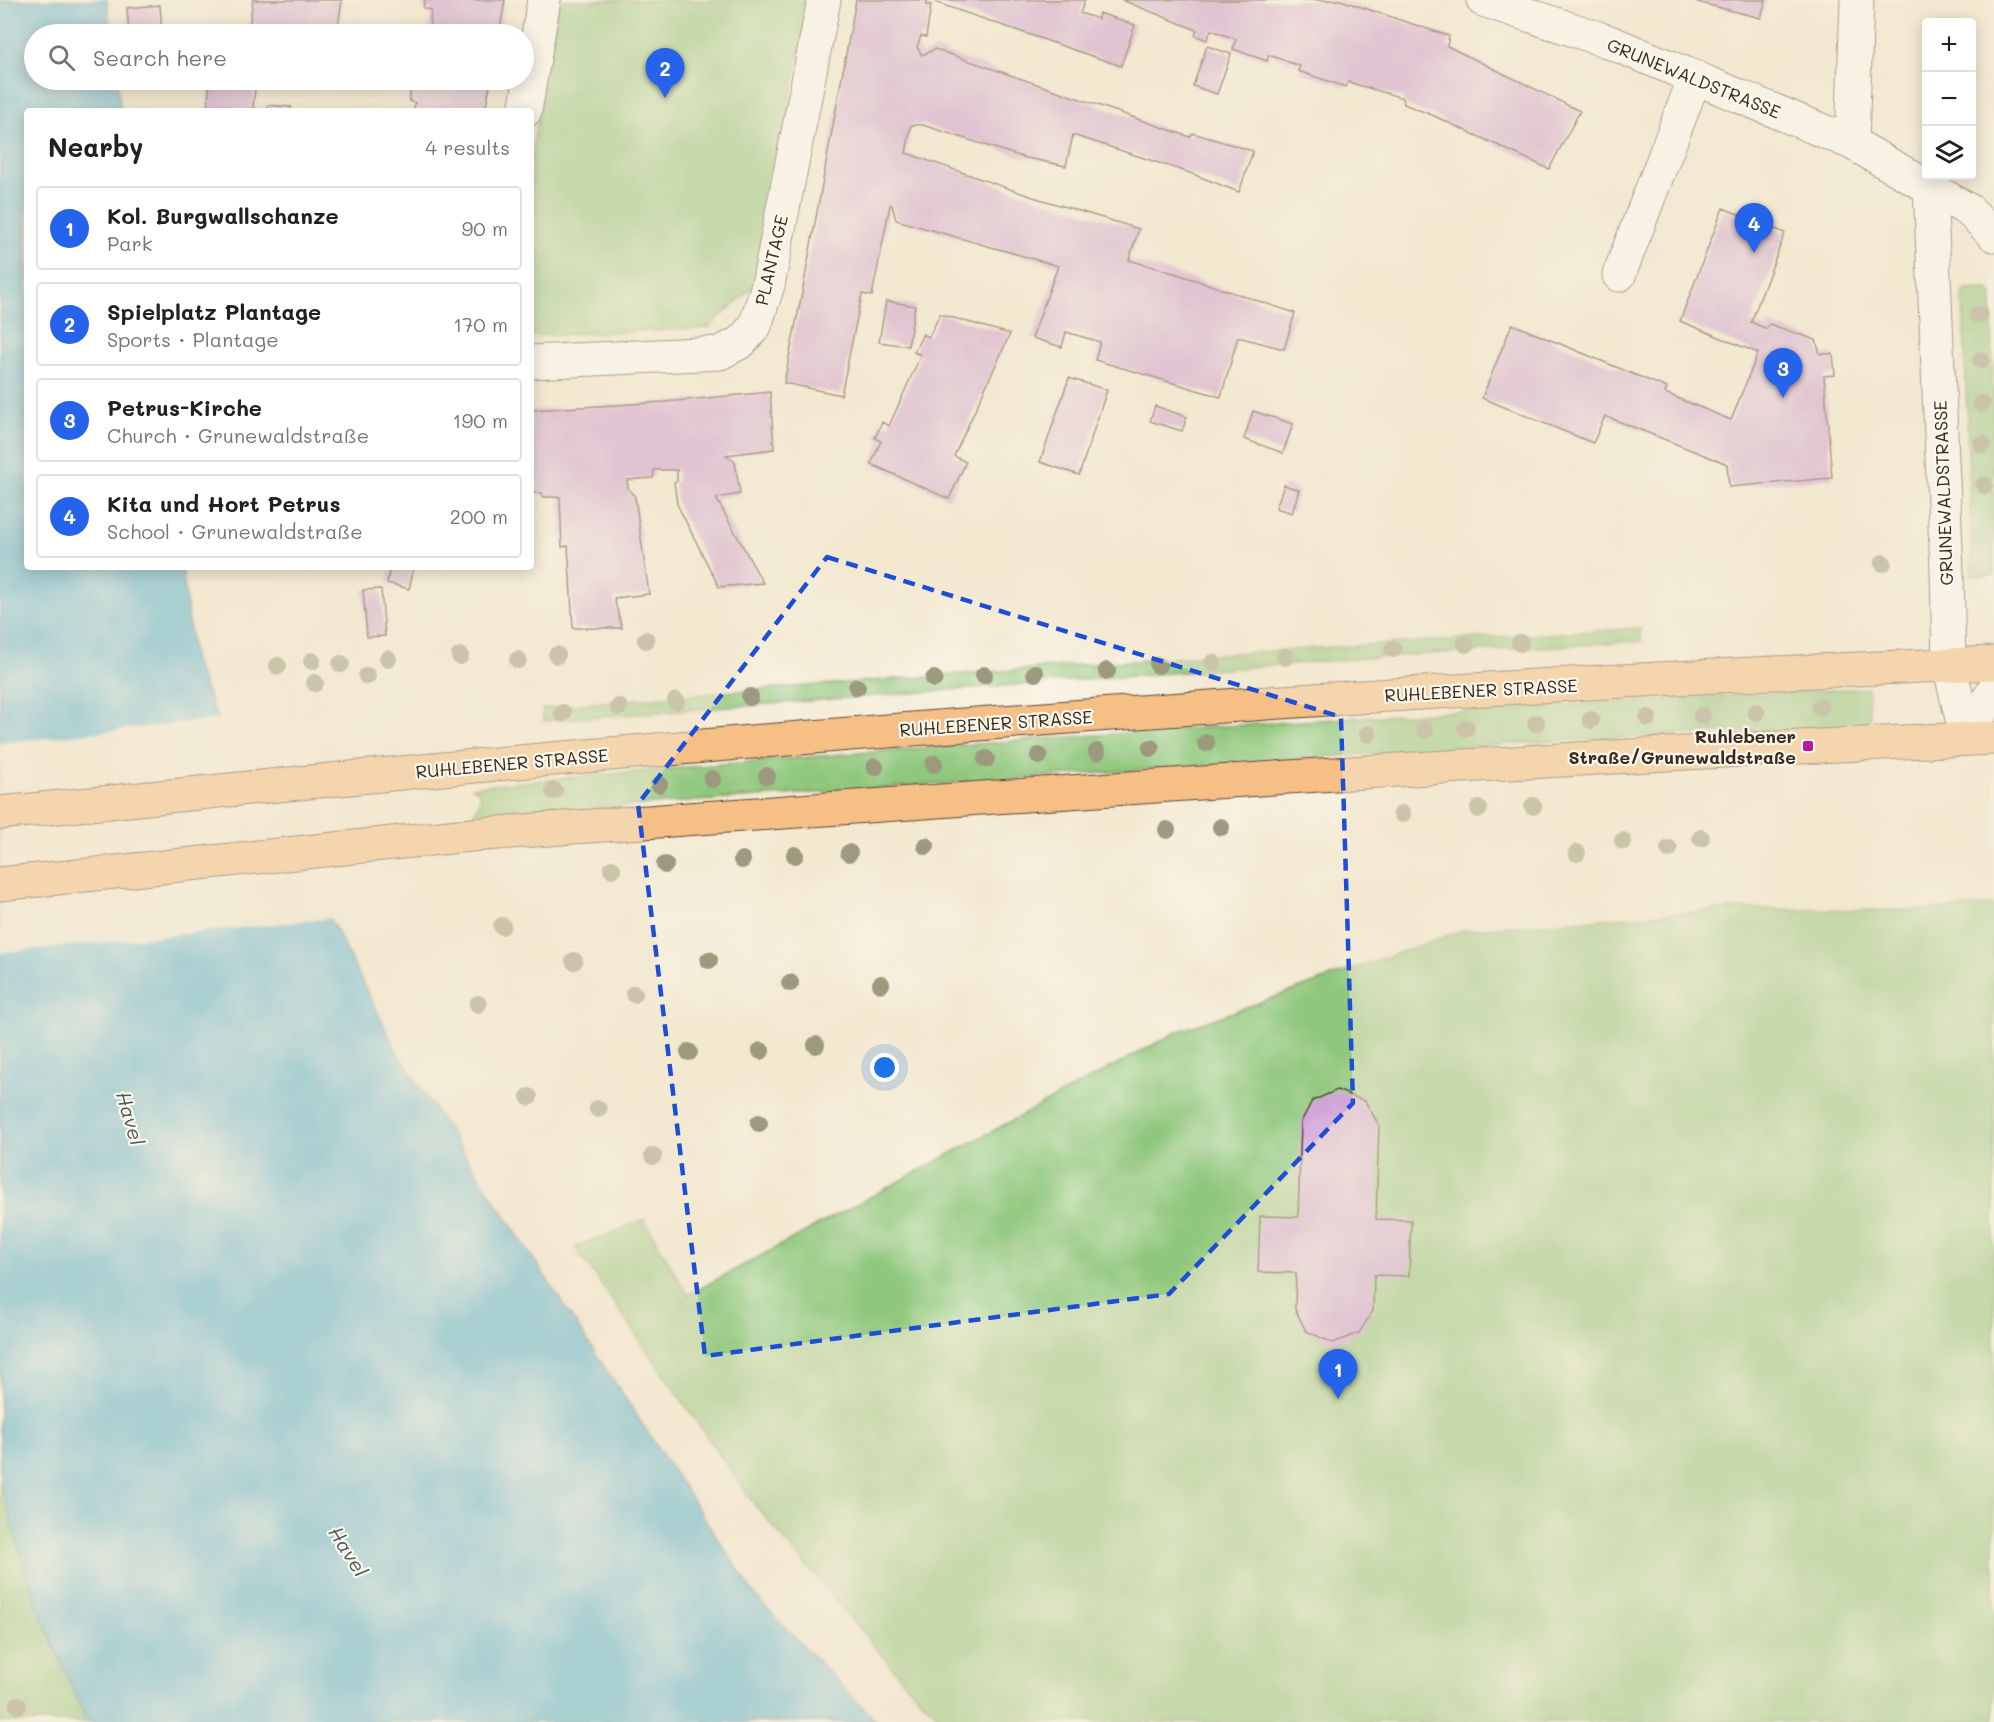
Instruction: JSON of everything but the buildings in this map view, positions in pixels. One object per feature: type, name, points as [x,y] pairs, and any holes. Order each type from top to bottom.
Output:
[{"type":"main road","name":"RUHLEBENER STRASSE","points":[[0,813],[620,753],[1012,721],[1436,692],[1994,663]]},
{"type":"main road","points":[[0,884],[459,836],[1280,776],[1743,749],[1981,739]]},
{"type":"street","points":[[534,58],[544,0]]},
{"type":"street","name":"PLANTAGE","points":[[534,362],[720,353],[741,342],[755,326],[773,262],[824,0]]},
{"type":"street","name":"GRUNEWALDSTRASSE","points":[[1483,0],[1607,41],[1852,143],[1970,211],[1994,235]]},
{"type":"street","points":[[1852,143],[1857,0]]},
{"type":"street","points":[[1619,275],[1695,77]]},
{"type":"street","points":[[526,108],[529,90]]},
{"type":"street","name":"GRUNEWALDSTRASSE","points":[[1930,187],[1949,665],[1981,739]]},
{"type":"street","points":[[1981,739],[1994,689]]},
{"type":"highlighted area","points":[[827,557],[1341,717],[1353,1103],[1169,1294],[705,1356],[638,804]]},
{"type":"green space","points":[[559,0],[809,0],[756,284],[708,328],[534,336],[534,140]]},
{"type":"green space","points":[[1988,289],[1992,294],[1994,575],[1972,576],[1963,295],[1966,290]]},
{"type":"green space","points":[[1640,628],[1641,641],[1395,656],[544,721],[542,709],[612,701],[1210,655]]},
{"type":"green space","points":[[1868,688],[1870,725],[1538,742],[471,817],[480,799],[479,792],[472,787],[995,742]]},
{"type":"green space","points":[[1994,905],[1994,1722],[944,1722],[907,1685],[754,1504],[575,1247],[644,1220],[688,1295],[1177,1032],[1463,930],[1733,909],[1922,910]]},
{"type":"green space","points":[[0,1483],[35,1602],[87,1722],[0,1722]]},
{"type":"water","name":"Havel","points":[[0,0],[107,0],[110,24],[24,24],[24,90],[118,90],[121,108],[24,108],[24,570],[182,570],[194,661],[218,719],[261,814],[335,927],[399,1055],[757,1598],[877,1722],[87,1722],[35,1602],[0,1483]]},
{"type":"pier","points":[[221,719],[263,812],[332,918],[0,953],[0,743]]},
{"type":"place","name":"Spielplatz Plantage","points":[[665,98]]},
{"type":"place","name":"Kita und Hort Petrus","points":[[1754,253]]},
{"type":"place","name":"Petrus-Kirche","points":[[1783,398]]},
{"type":"place","name":"Ruhlebener Straße/Grunewaldstraße","points":[[1808,746]]},
{"type":"place","name":"Kol. Burgwallschanze","points":[[1338,1399]]}]
